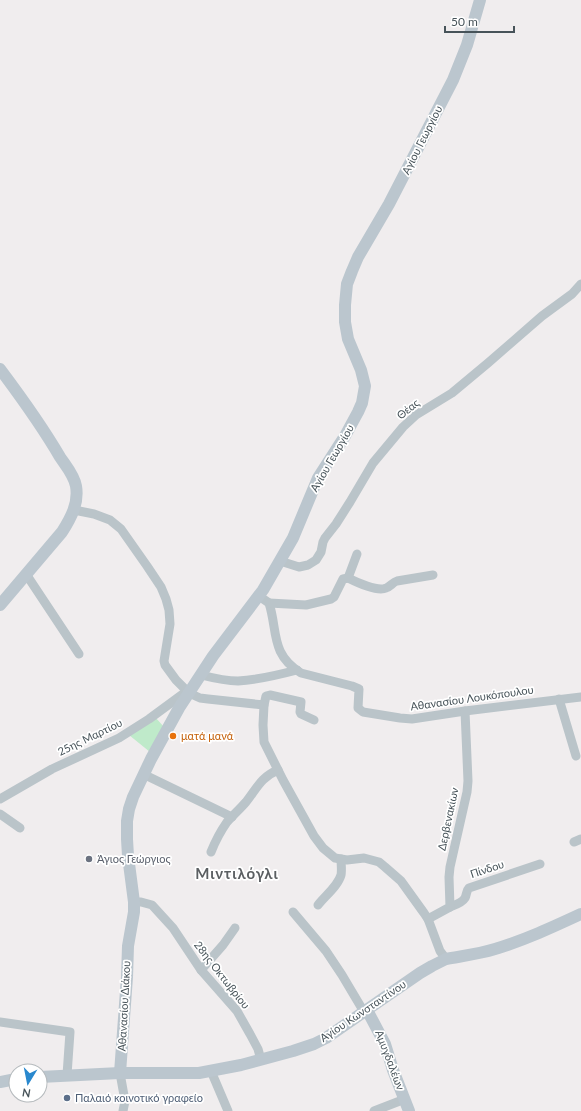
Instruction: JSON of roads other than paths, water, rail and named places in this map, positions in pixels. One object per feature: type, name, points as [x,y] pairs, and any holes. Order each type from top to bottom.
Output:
[{"type":"street","name":"Αγίου Γεωργίου","points":[[134,902],[127,839],[127,821],[133,797],[143,774],[168,726],[213,656],[264,600],[280,561],[293,538],[318,478],[345,436],[362,403],[365,386],[362,370],[348,339],[345,322],[347,284],[367,241],[389,204],[453,80],[467,45],[480,0]]},
{"type":"street","name":"Θέας","points":[[280,561],[299,567],[308,565],[316,560],[321,552],[325,538],[339,518],[372,463],[403,427],[416,415],[452,393],[542,316],[572,294],[581,284]]},
{"type":"street","points":[[0,368],[45,432],[73,476],[76,485],[74,510],[62,532],[0,604]]},
{"type":"street","points":[[74,510],[94,514],[110,520],[121,529],[161,586],[169,610],[170,624],[164,661],[165,665],[176,680],[189,693],[200,698],[264,706]]},
{"type":"street","points":[[348,578],[356,554]]},
{"type":"street","points":[[26,574],[79,654]]},
{"type":"street","points":[[297,670],[284,658],[278,646],[264,600],[306,605],[332,599],[343,579],[348,578],[380,589],[386,588],[397,581],[433,575]]},
{"type":"street","points":[[201,675],[238,681],[274,676],[297,670]]},
{"type":"street","name":"Αθανασίου Λουκόπουλου","points":[[297,670],[306,675],[356,687],[360,692],[358,708],[363,712],[400,718],[412,719],[581,697]]},
{"type":"street","name":"25ης Μαρτίου","points":[[0,799],[52,769],[119,738],[149,720],[183,694],[189,693]]},
{"type":"street","points":[[314,720],[301,714],[301,702],[270,695],[266,696],[263,725],[264,742],[314,836],[323,848],[335,858],[347,860],[364,858],[379,862],[401,881],[428,919],[440,951],[446,959]]},
{"type":"street","points":[[559,699],[576,756]]},
{"type":"street","name":"Δερβενακίων","points":[[450,907],[450,867],[467,792],[468,781],[465,711]]},
{"type":"street","points":[[211,852],[218,836],[263,779],[278,770]]},
{"type":"street","points":[[143,774],[232,817]]},
{"type":"street","points":[[0,814],[20,828]]},
{"type":"street","points":[[318,905],[336,885],[340,878],[341,859]]},
{"type":"street","name":"Πίνδου","points":[[450,907],[465,898],[466,891],[469,888],[540,864]]},
{"type":"street","name":"28ης Οκτωβρίου","points":[[134,902],[152,905],[173,928],[201,970],[237,1011],[258,1049],[261,1060]]},
{"type":"street","name":"Αθανασίου Διάκου","points":[[123,1111],[125,1101],[120,1073],[128,946],[134,912],[134,902]]},
{"type":"street","points":[[428,919],[450,907]]},
{"type":"street","points":[[293,912],[326,950],[366,1011]]},
{"type":"street","name":"Αγίου Κωνσταντίνου","points":[[48,1076],[120,1073],[188,1074],[241,1066],[293,1052],[326,1038],[420,973],[446,959],[494,950],[512,944],[581,914]]},
{"type":"street","points":[[201,970],[223,945],[235,928]]},
{"type":"street","name":"Αμυγδαλέων","points":[[366,1011],[385,1044],[409,1111]]},
{"type":"street","points":[[0,1022],[70,1032],[67,1075]]},
{"type":"street","points":[[211,1071],[228,1111]]},
{"type":"street","points":[[374,1111],[405,1099]]},
{"type":"place","name":"ματά μανά","points":[[173,736]]},
{"type":"place","name":"Άγιος Γεώργιος","points":[[89,859]]},
{"type":"place","name":"Παλαιό κοινοτικό γραφείο","points":[[67,1098]]},
{"type":"district","name":"Μιντιλόγλι","points":[[237,874]]}]
